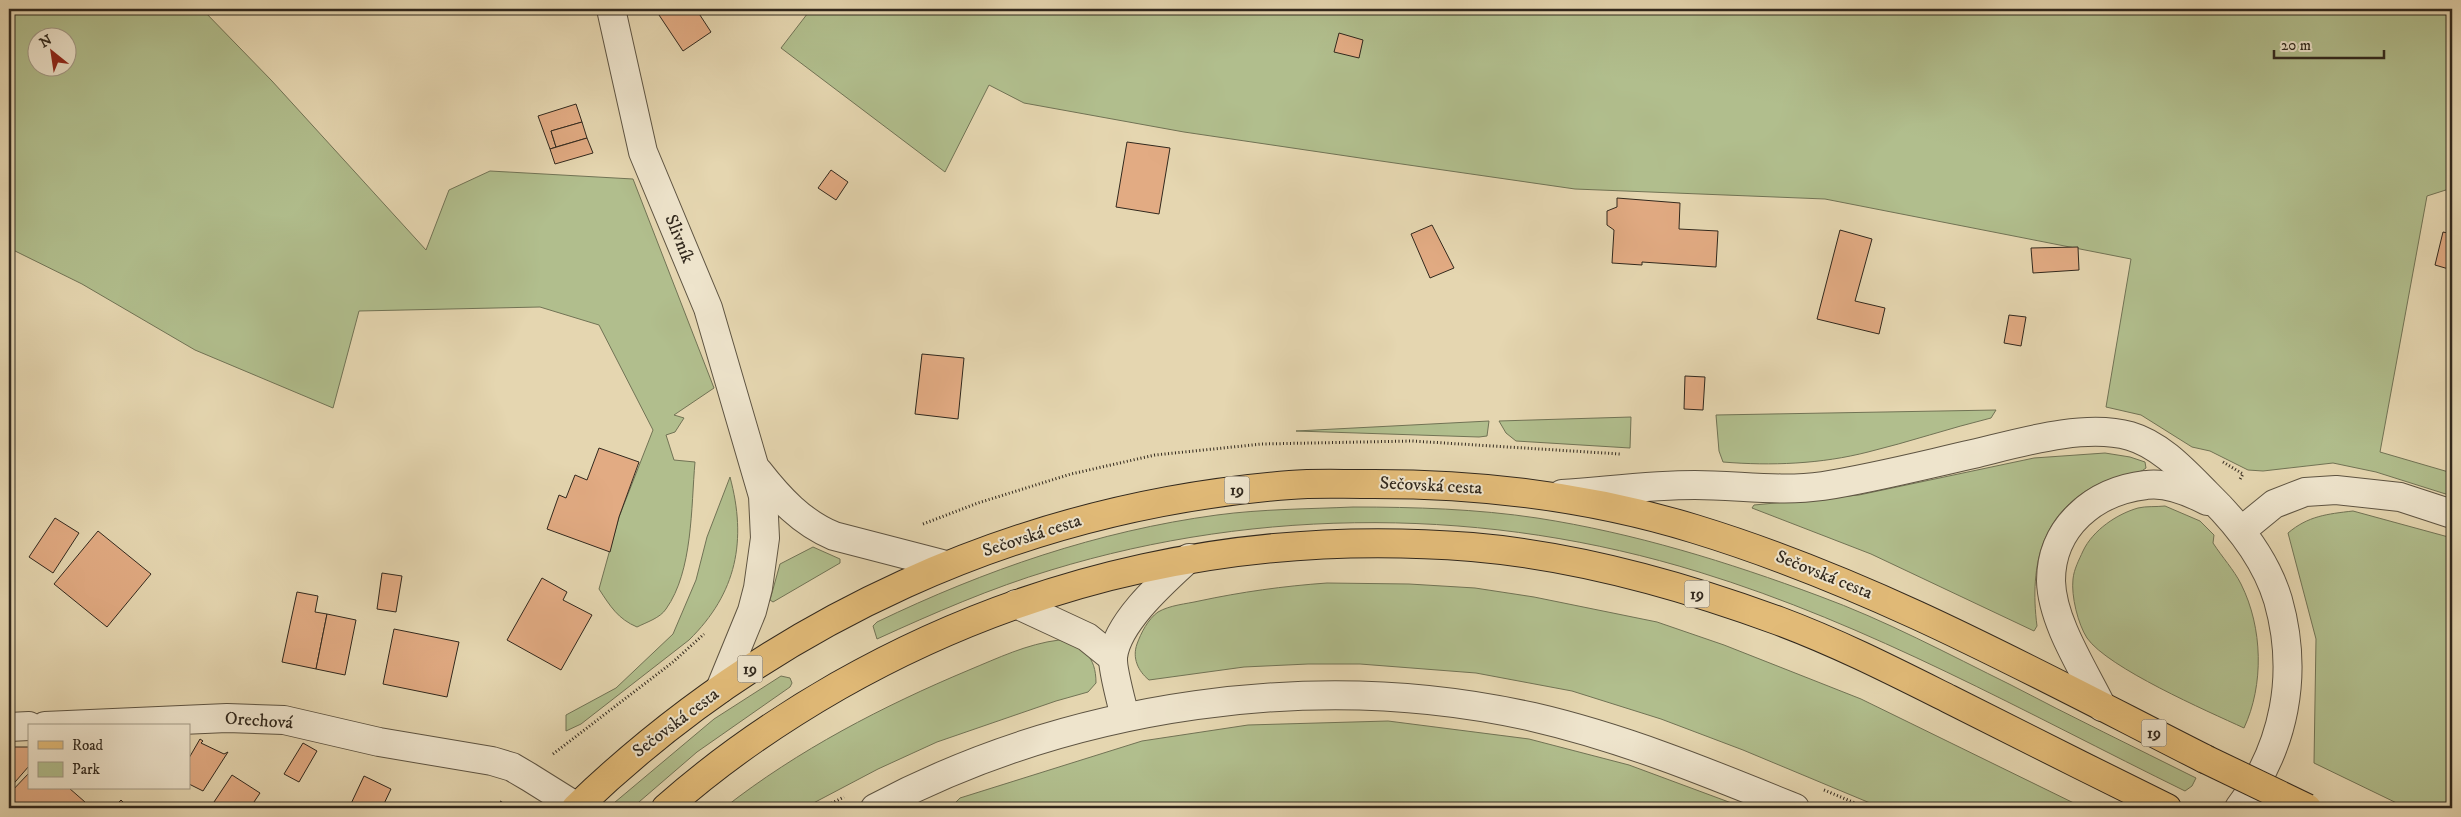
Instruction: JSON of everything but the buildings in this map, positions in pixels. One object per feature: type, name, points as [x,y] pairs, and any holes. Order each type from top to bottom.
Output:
[{"type":"main road","name":"Sečovská cesta","points":[[576,808],[623,764],[720,689],[823,624],[874,597],[946,564],[1030,534],[1090,517],[1151,504],[1221,492],[1294,484],[1396,483],[1472,486],[1538,495],[1621,510],[1759,549],[1830,576],[1915,613],[2307,808]]},
{"type":"main road","name":"19","points":[[666,808],[754,739],[797,710],[890,657],[961,625],[1016,604],[1123,572],[1189,558],[1299,545],[1412,544],[1474,547],[1525,554],[1637,575],[1781,622],[1870,660],[2166,807]]},
{"type":"street","name":"Slivník","points":[[611,9],[643,152],[708,308],[762,496],[765,522],[763,564],[752,611],[720,689]]},
{"type":"street","points":[[1538,495],[1695,485],[1760,489],[1821,486],[1904,470],[2061,435],[2109,432],[2132,437],[2170,459],[2222,509],[2241,531],[2274,587],[2284,622],[2289,674],[2282,718],[2266,762],[2238,808]]},
{"type":"street","points":[[755,467],[784,500],[818,529],[834,536],[946,564]]},
{"type":"street","points":[[2102,707],[2055,609],[2051,581],[2055,552],[2063,532],[2079,514],[2103,498],[2124,489],[2147,484],[2191,492],[2222,509]]},
{"type":"street","points":[[2241,531],[2274,504],[2305,492],[2336,490],[2400,497],[2452,514]]},
{"type":"street","points":[[1125,717],[1113,658],[1119,641],[1135,613],[1156,588],[1189,558]]},
{"type":"street","points":[[1016,604],[1087,637],[1113,658]]},
{"type":"street","points":[[875,808],[943,776],[993,757],[1125,717],[1221,702],[1304,694],[1395,698],[1463,705],[1531,717],[1594,733],[1670,758],[1795,808]]},
{"type":"street","name":"Orechová","points":[[91,724],[227,718],[284,720],[379,742],[469,758],[512,768],[576,808]]},
{"type":"street","points":[[9,727],[28,726]]},
{"type":"green space","points":[[9,9],[202,9],[272,81],[426,250],[449,190],[490,171],[633,179],[714,388],[674,415],[684,418],[675,432],[666,435],[674,460],[695,462],[686,558],[675,594],[660,615],[637,627],[620,616],[599,589],[619,517],[653,430],[599,325],[540,307],[359,311],[333,408],[195,350],[82,284],[9,248]]},
{"type":"green space","points":[[811,9],[2452,9],[2452,188],[2427,196],[2380,452],[2452,473],[2452,496],[2376,472],[2333,463],[2263,471],[2248,470],[2210,451],[2192,447],[2141,415],[2106,407],[2131,259],[1825,199],[1575,189],[1184,132],[1024,103],[989,85],[945,172],[781,48]]},
{"type":"green space","points":[[1996,410],[1991,418],[1868,452],[1832,459],[1778,464],[1723,462],[1719,451],[1716,415]]},
{"type":"green space","points":[[1631,417],[1630,448],[1516,441],[1506,433],[1499,421]]},
{"type":"green space","points":[[1489,421],[1487,436],[1479,437],[1296,431]]},
{"type":"green space","points":[[2105,453],[2130,457],[2145,462],[2146,468],[2103,482],[2082,493],[2066,507],[2053,523],[2044,541],[2038,560],[2035,581],[2037,626],[2034,631],[1871,554],[1752,508],[1754,505],[1859,495],[2034,458]]},
{"type":"green space","points":[[730,477],[738,522],[737,544],[728,584],[718,604],[689,640],[581,724],[566,731],[566,715],[616,688],[673,634],[696,580],[707,537]]},
{"type":"green space","points":[[2165,506],[2200,521],[2214,535],[2213,543],[2238,579],[2248,601],[2254,619],[2257,638],[2258,675],[2251,711],[2244,728],[2160,688],[2115,662],[2098,650],[2087,638],[2081,625],[2074,601],[2073,579],[2074,572],[2087,543],[2106,524],[2122,514],[2141,507]]},
{"type":"green space","points":[[1353,507],[1446,509],[1492,512],[1537,518],[1645,540],[1715,560],[1844,605],[1940,650],[2196,778],[2192,786],[2185,791],[1946,672],[1824,617],[1762,593],[1699,572],[1619,551],[1539,535],[1457,526],[1375,523],[1293,525],[1211,534],[1131,549],[1051,570],[963,601],[877,639],[873,626],[877,622],[918,603],[1001,570],[1043,555],[1129,531],[1234,513]]},
{"type":"green space","points":[[2353,511],[2452,538],[2452,808],[2407,808],[2314,763],[2316,639],[2288,533],[2310,519]]},
{"type":"green space","points":[[813,547],[840,559],[840,563],[773,602],[770,600],[780,564]]},
{"type":"green space","points":[[1327,583],[1409,584],[1475,588],[1534,597],[1657,622],[1724,645],[1861,699],[2084,808],[1882,808],[1743,750],[1661,719],[1572,691],[1476,673],[1360,664],[1308,664],[1244,667],[1149,680],[1137,664],[1135,654],[1137,644],[1145,626],[1158,612],[1178,605],[1247,592]]},
{"type":"green space","points":[[1059,640],[1075,645],[1091,659],[1094,666],[1096,683],[1088,692],[1056,701],[937,742],[878,769],[804,808],[724,808],[811,748],[873,714],[1002,656],[1024,648]]},
{"type":"green space","points":[[781,676],[790,678],[792,683],[790,687],[697,752],[632,808],[608,808],[714,719]]},
{"type":"green space","points":[[1388,721],[1529,739],[1629,765],[1745,808],[950,808],[960,798],[1142,741],[1248,725]]}]
